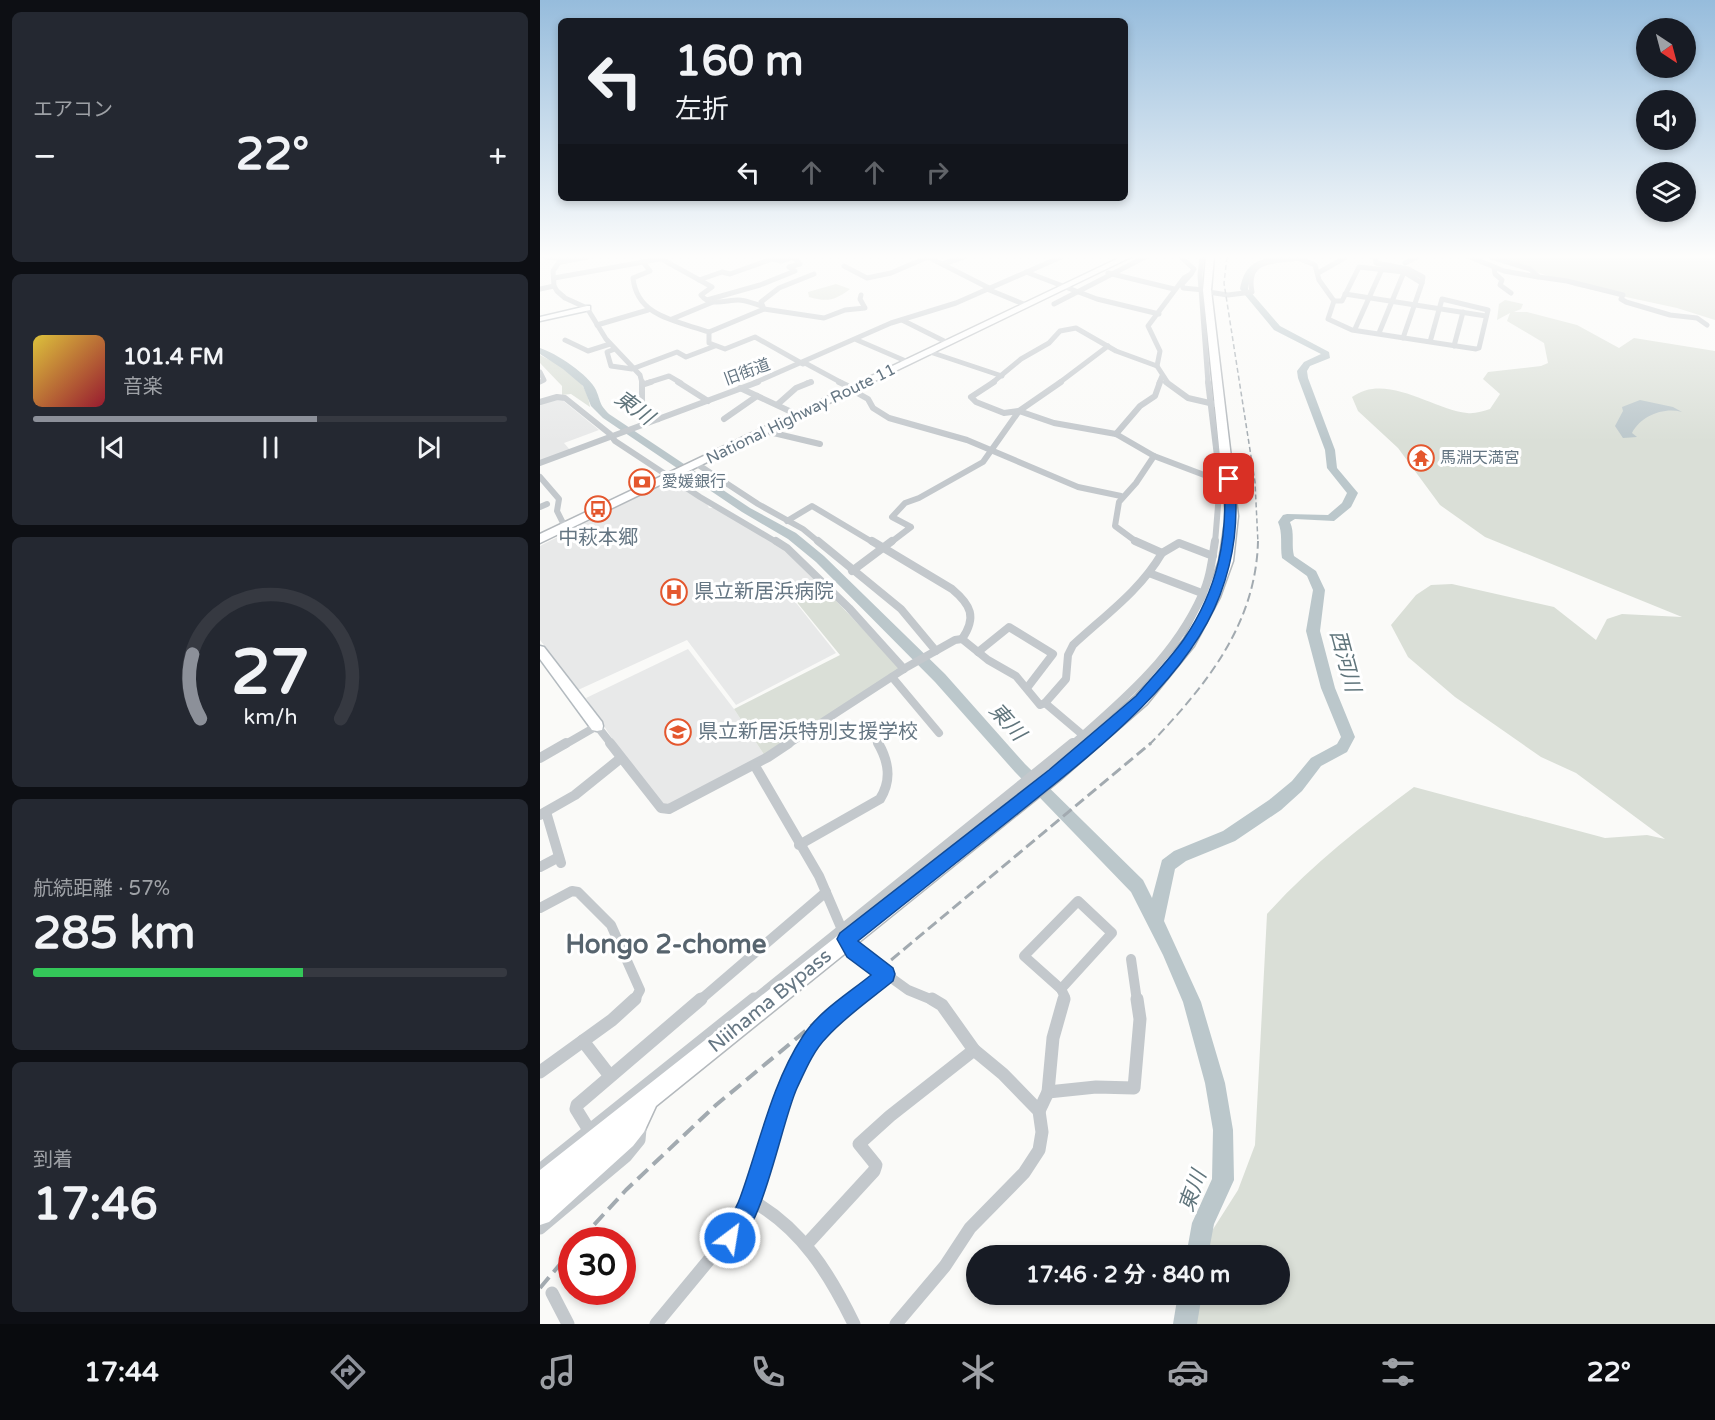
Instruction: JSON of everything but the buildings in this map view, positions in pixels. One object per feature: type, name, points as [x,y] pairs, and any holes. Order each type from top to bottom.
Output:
[{"type":"highway","name":"National Highway Route 11","points":[[540,539],[998,319]]},
{"type":"highway","name":"Niihama Bypass","points":[[540,1185],[648,1099],[844,934],[1141,700],[1189,642],[1208,596],[1226,561],[1232,516],[1216,404],[1208,319]]},
{"type":"highway","name":"Niihama Bypass","points":[[540,1213],[625,1138],[636,1124],[648,1099]]},
{"type":"street","points":[[593,319],[613,347],[634,368],[642,385],[642,406],[658,419]]},
{"type":"street","points":[[597,325],[618,319]]},
{"type":"street","points":[[672,319],[709,332],[738,319]]},
{"type":"street","name":"旧街道","points":[[540,463],[708,401],[906,319]]},
{"type":"street","points":[[1155,319],[1147,328],[1161,352],[1157,366]]},
{"type":"street","points":[[1329,319],[1337,325],[1355,329],[1454,346],[1479,348],[1485,319]]},
{"type":"street","points":[[1355,329],[1359,319]]},
{"type":"street","points":[[1379,333],[1385,319]]},
{"type":"street","points":[[1403,338],[1410,319]]},
{"type":"street","points":[[1430,342],[1436,319]]},
{"type":"street","points":[[1454,346],[1461,319]]},
{"type":"street","points":[[1698,319],[1707,325]]},
{"type":"street","points":[[902,320],[948,343]]},
{"type":"street","points":[[1051,771],[1156,667],[1192,614],[1208,596],[1218,526],[1220,481],[1216,404],[1196,401],[1176,391],[1162,376],[1157,366],[1108,346],[1079,329],[1065,330],[1049,343],[1021,359],[1002,376],[971,397],[976,402],[1004,413],[1019,411],[1054,423],[1116,434],[1154,456],[1220,481]]},
{"type":"street","points":[[709,332],[709,343],[725,349],[755,337],[853,389],[868,399],[873,408],[889,418],[967,440],[1078,487],[1121,496]]},
{"type":"street","points":[[565,340],[588,351],[613,347]]},
{"type":"street","points":[[857,340],[908,362]]},
{"type":"street","points":[[613,347],[607,352],[611,366],[634,368],[677,352],[686,357],[715,345]]},
{"type":"street","points":[[852,571],[911,526],[892,517],[905,503],[977,466],[993,450],[1019,411],[1086,365],[1108,346]]},
{"type":"street","points":[[930,352],[1002,376]]},
{"type":"street","points":[[540,372],[544,380],[540,382]]},
{"type":"street","points":[[642,385],[669,376],[693,389],[708,401]]},
{"type":"street","points":[[1116,434],[1140,406],[1155,396],[1162,376]]},
{"type":"street","points":[[777,404],[796,388],[811,382]]},
{"type":"street","points":[[740,388],[798,415]]},
{"type":"street","points":[[724,419],[757,396]]},
{"type":"street","points":[[540,402],[557,397],[564,398],[615,437],[793,553],[905,668]]},
{"type":"street","points":[[765,431],[820,444]]},
{"type":"street","points":[[1154,456],[1147,463],[1135,484],[1121,496],[1115,526],[1136,542],[1162,553]]},
{"type":"street","points":[[695,465],[803,529],[901,609],[934,652]]},
{"type":"street","points":[[540,477],[559,499],[557,511],[565,527]]},
{"type":"street","points":[[542,656],[661,808],[669,809],[754,765],[905,668],[962,639],[969,629],[970,605],[951,589],[883,548],[812,506],[787,521]]},
{"type":"street","points":[[962,639],[1016,676],[1040,705],[1045,703],[1066,679],[1068,655],[1073,645],[1149,573],[1162,553],[1179,543],[1213,556]]},
{"type":"street","points":[[1149,573],[1208,596]]},
{"type":"street","points":[[978,652],[1009,627],[1053,654],[1028,688]]},
{"type":"street","points":[[892,677],[939,733]]},
{"type":"street","points":[[1045,703],[1084,736]]},
{"type":"street","points":[[540,758],[597,726]]},
{"type":"street","points":[[799,845],[880,799],[888,787],[886,757],[876,740]]},
{"type":"street","points":[[540,867],[560,860],[543,814],[575,795],[621,758]]},
{"type":"street","points":[[754,765],[819,876],[844,934],[854,951],[908,990],[928,996],[942,1005],[974,1050],[1003,1074],[1038,1111],[1042,1132],[1039,1150],[1024,1173],[970,1228],[945,1266],[896,1324]]},
{"type":"street","points":[[540,908],[572,891],[578,892],[610,926],[640,990],[637,1000],[540,1072]]},
{"type":"street","points":[[589,1130],[576,1108],[577,1105],[826,892]]},
{"type":"street","points":[[1038,1111],[1048,1092],[1053,1038],[1065,997],[1061,989],[1024,956],[1078,901],[1112,933],[1061,989]]},
{"type":"street","points":[[540,1170],[844,934]]},
{"type":"street","points":[[1048,1092],[1134,1088],[1140,1019],[1131,959]]},
{"type":"street","points":[[656,1324],[685,1287],[730,1238],[742,1220],[751,1200],[788,1084],[810,1042],[820,1029],[886,974]]},
{"type":"street","points":[[583,1041],[610,1076]]},
{"type":"street","points":[[806,1245],[874,1171],[876,1165],[859,1144],[890,1116],[974,1050]]},
{"type":"street","points":[[540,1228],[633,1150],[639,1140],[641,1130],[636,1124]]},
{"type":"street","points":[[751,1200],[794,1231],[806,1245],[831,1278],[854,1324]]},
{"type":"street","points":[[552,1293],[568,1324]]},
{"type":"shaded area","points":[[1508,319],[1553,319],[1577,325],[1619,348],[1634,338],[1715,351],[1715,1324],[1194,1324],[1197,1305],[1290,1305],[1290,1245],[1208,1245],[1210,1234],[1238,1190],[1255,1145],[1267,914],[1284,896],[1338,847],[1414,787],[1605,838],[1647,835],[1665,839],[1576,773],[1541,757],[1455,697],[1408,657],[1391,625],[1416,595],[1431,585],[1452,584],[1554,607],[1596,640],[1607,619],[1622,614],[1682,617],[1485,537],[1440,505],[1398,448],[1358,411],[1352,397],[1365,390],[1379,388],[1409,394],[1453,410],[1476,413],[1490,409],[1500,394],[1483,379],[1488,372],[1541,366],[1548,363],[1544,343],[1507,321]]},
{"type":"shaded area","points":[[540,355],[566,369],[579,381],[588,397],[590,407],[571,394],[562,395],[562,386],[540,363]]},
{"type":"shaded area","points":[[561,399],[599,430],[564,443],[570,450],[540,461],[540,403]]},
{"type":"shaded area","points":[[1640,400],[1673,407],[1682,412],[1667,411],[1653,414],[1636,427],[1632,433],[1637,437],[1623,438],[1615,426],[1623,411],[1622,407]]},
{"type":"shaded area","name":"県立新居浜病院","points":[[670,480],[707,504],[709,508],[715,508],[778,545],[822,586],[793,599],[836,653],[736,705],[687,640],[578,690],[540,640],[540,546]]},
{"type":"shaded area","points":[[823,587],[900,668],[765,756],[734,709],[840,655],[795,600]]},
{"type":"shaded area","name":"県立新居浜特別支援学校","points":[[688,649],[734,709],[765,756],[673,804],[662,804],[613,740],[586,698]]},
{"type":"waterway","name":"西河川","points":[[1156,920],[1168,865],[1180,856],[1229,836],[1275,805],[1297,786],[1316,762],[1342,748],[1348,737],[1328,688],[1313,631],[1319,590],[1312,574],[1288,558],[1286,548],[1288,531],[1284,522],[1287,517],[1295,516],[1330,519],[1347,505],[1353,493],[1332,468],[1330,450],[1303,378],[1302,371],[1307,364],[1327,356],[1325,352],[1277,328],[1270,319]]},
{"type":"waterway","name":"東川","points":[[540,351],[559,361],[586,384],[591,390],[596,406],[606,416],[746,510],[792,536],[820,559],[940,678],[1020,768],[1137,886],[1170,949],[1192,1002],[1215,1083],[1223,1130],[1223,1180],[1203,1223],[1199,1245]]},
{"type":"waterway","name":"東川","points":[[1185,1324],[1188,1305]]},
{"type":"railway","points":[[1230,319],[1255,482],[1258,542]]},
{"type":"railway","points":[[1151,743],[1208,677],[1224,653],[1248,600],[1255,572],[1258,542]]},
{"type":"railway","points":[[842,1001],[1151,743]]},
{"type":"railway","points":[[592,1227],[626,1190],[716,1105],[844,999]]},
{"type":"railway","points":[[540,1288],[558,1267]]},
{"type":"place","name":"馬淵天満宮","points":[[1421,458]]},
{"type":"place","name":"愛媛銀行","points":[[642,482]]},
{"type":"place","name":"中萩本郷","points":[[598,509]]},
{"type":"place","name":"県立新居浜病院","points":[[674,592]]},
{"type":"place","name":"県立新居浜特別支援学校","points":[[678,732]]},
{"type":"district","name":"Hongo 2-chome","points":[[666,944]]},
{"type":"route","points":[[730,1238],[751,1200],[788,1084],[810,1042],[820,1029],[886,974],[854,951],[846,939],[1054,775],[1141,700],[1189,642],[1213,597],[1226,561],[1232,516],[1229,479]]}]
